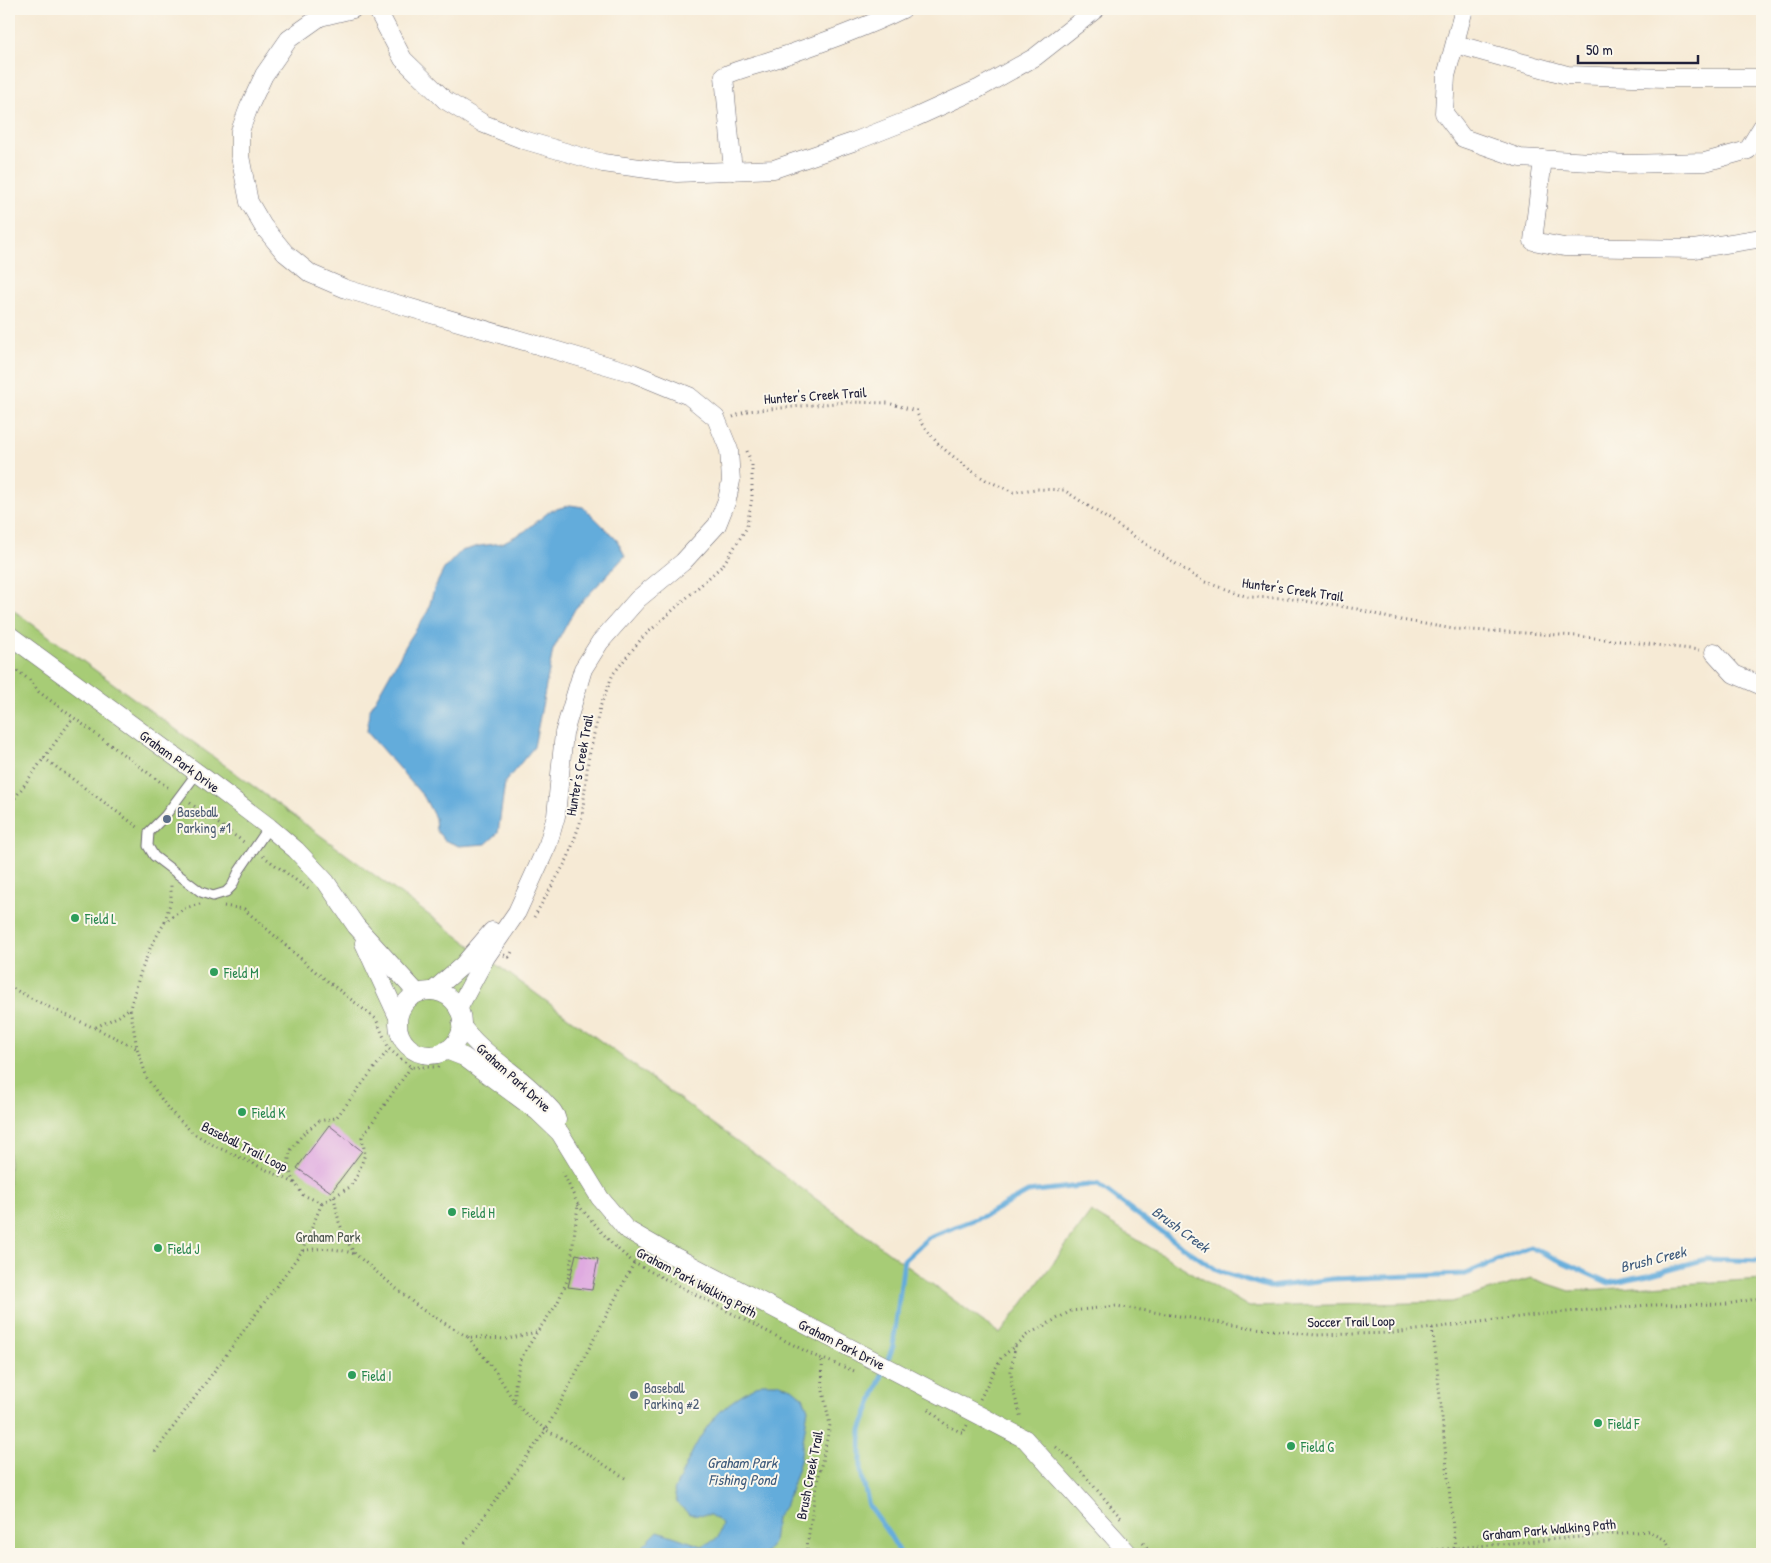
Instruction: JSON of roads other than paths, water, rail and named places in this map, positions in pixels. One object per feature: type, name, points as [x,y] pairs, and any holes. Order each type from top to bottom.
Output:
[{"type":"street","points":[[353,9],[320,17],[289,39],[264,75],[240,132],[240,156],[249,202],[263,226],[285,254],[311,274],[346,289],[633,373],[689,396],[716,418],[729,450],[731,481],[728,500],[717,525],[683,562],[638,599],[600,642],[583,669],[564,734],[556,816],[548,844],[517,912],[486,957],[460,1017]]},
{"type":"street","points":[[377,9],[403,59],[446,100],[484,124],[524,140],[603,163],[677,173],[774,169],[853,142],[914,118],[978,88],[1035,56],[1096,9]]},
{"type":"street","points":[[733,171],[724,76],[740,68],[767,62],[832,39],[874,23],[903,9]]},
{"type":"street","points":[[1464,9],[1446,76],[1444,112],[1463,138],[1520,158],[1627,164],[1705,162],[1748,150],[1762,127]]},
{"type":"street","points":[[1454,44],[1567,75],[1762,78]]},
{"type":"street","points":[[1543,159],[1533,241],[1564,247],[1694,249],[1762,238]]},
{"type":"street","name":"Graham Park Drive","points":[[9,635],[269,827],[296,850],[326,882],[356,926],[398,1017],[400,1035],[405,1043],[420,1053],[438,1054],[447,1058],[464,1057],[537,1111],[560,1133],[600,1198],[626,1229],[664,1252],[1025,1439],[1129,1554]]},
{"type":"street","points":[[1714,652],[1734,674],[1762,686]]},
{"type":"street","points":[[398,1017],[405,1003],[425,992],[463,965],[527,888]]},
{"type":"street","name":"Graham Park Drive","points":[[356,926],[425,992],[443,994],[452,1000],[460,1017],[479,1045],[540,1097],[556,1116],[560,1133]]},
{"type":"street","name":"Graham Park Drive","points":[[447,1058],[457,1040],[460,1017]]},
{"type":"lane","points":[[196,773],[165,816],[150,832],[148,846],[154,856],[201,892],[213,896],[226,892],[232,886],[239,871],[269,827]]},
{"type":"water","points":[[570,505],[583,507],[593,516],[617,540],[625,556],[575,609],[553,650],[534,747],[505,782],[498,833],[486,844],[459,846],[444,840],[436,830],[435,818],[424,797],[367,732],[369,711],[409,640],[428,611],[434,589],[444,569],[461,551],[502,543],[525,531],[550,511]]},
{"type":"water","name":"Graham Park Fishing Pond","points":[[762,1383],[777,1383],[792,1388],[803,1397],[808,1409],[800,1461],[786,1504],[776,1518],[773,1543],[764,1554],[642,1554],[644,1545],[658,1531],[702,1546],[718,1538],[722,1523],[710,1515],[689,1514],[677,1503],[674,1491],[698,1441],[717,1415],[744,1393]]},
{"type":"waterway","name":"Brush Creek","points":[[901,1554],[869,1506],[861,1472],[861,1430],[893,1346],[904,1260],[929,1237],[986,1215],[1028,1192],[1097,1184],[1218,1271],[1270,1287],[1332,1279],[1465,1274],[1530,1247],[1609,1283],[1648,1275],[1706,1259],[1762,1261]]},
{"type":"place","name":"Baseball Parking #1","points":[[167,819]]},
{"type":"place","name":"Field L","points":[[75,918]]},
{"type":"place","name":"Field M","points":[[214,972]]},
{"type":"place","name":"Field K","points":[[242,1112]]},
{"type":"place","name":"Field H","points":[[452,1212]]},
{"type":"place","name":"Field J","points":[[158,1248]]},
{"type":"place","name":"Field I","points":[[352,1375]]},
{"type":"place","name":"Baseball Parking #2","points":[[634,1395]]},
{"type":"place","name":"Field F","points":[[1598,1423]]},
{"type":"place","name":"Field G","points":[[1291,1446]]},
{"type":"park label","name":"Graham Park","points":[[328,1236]]}]
